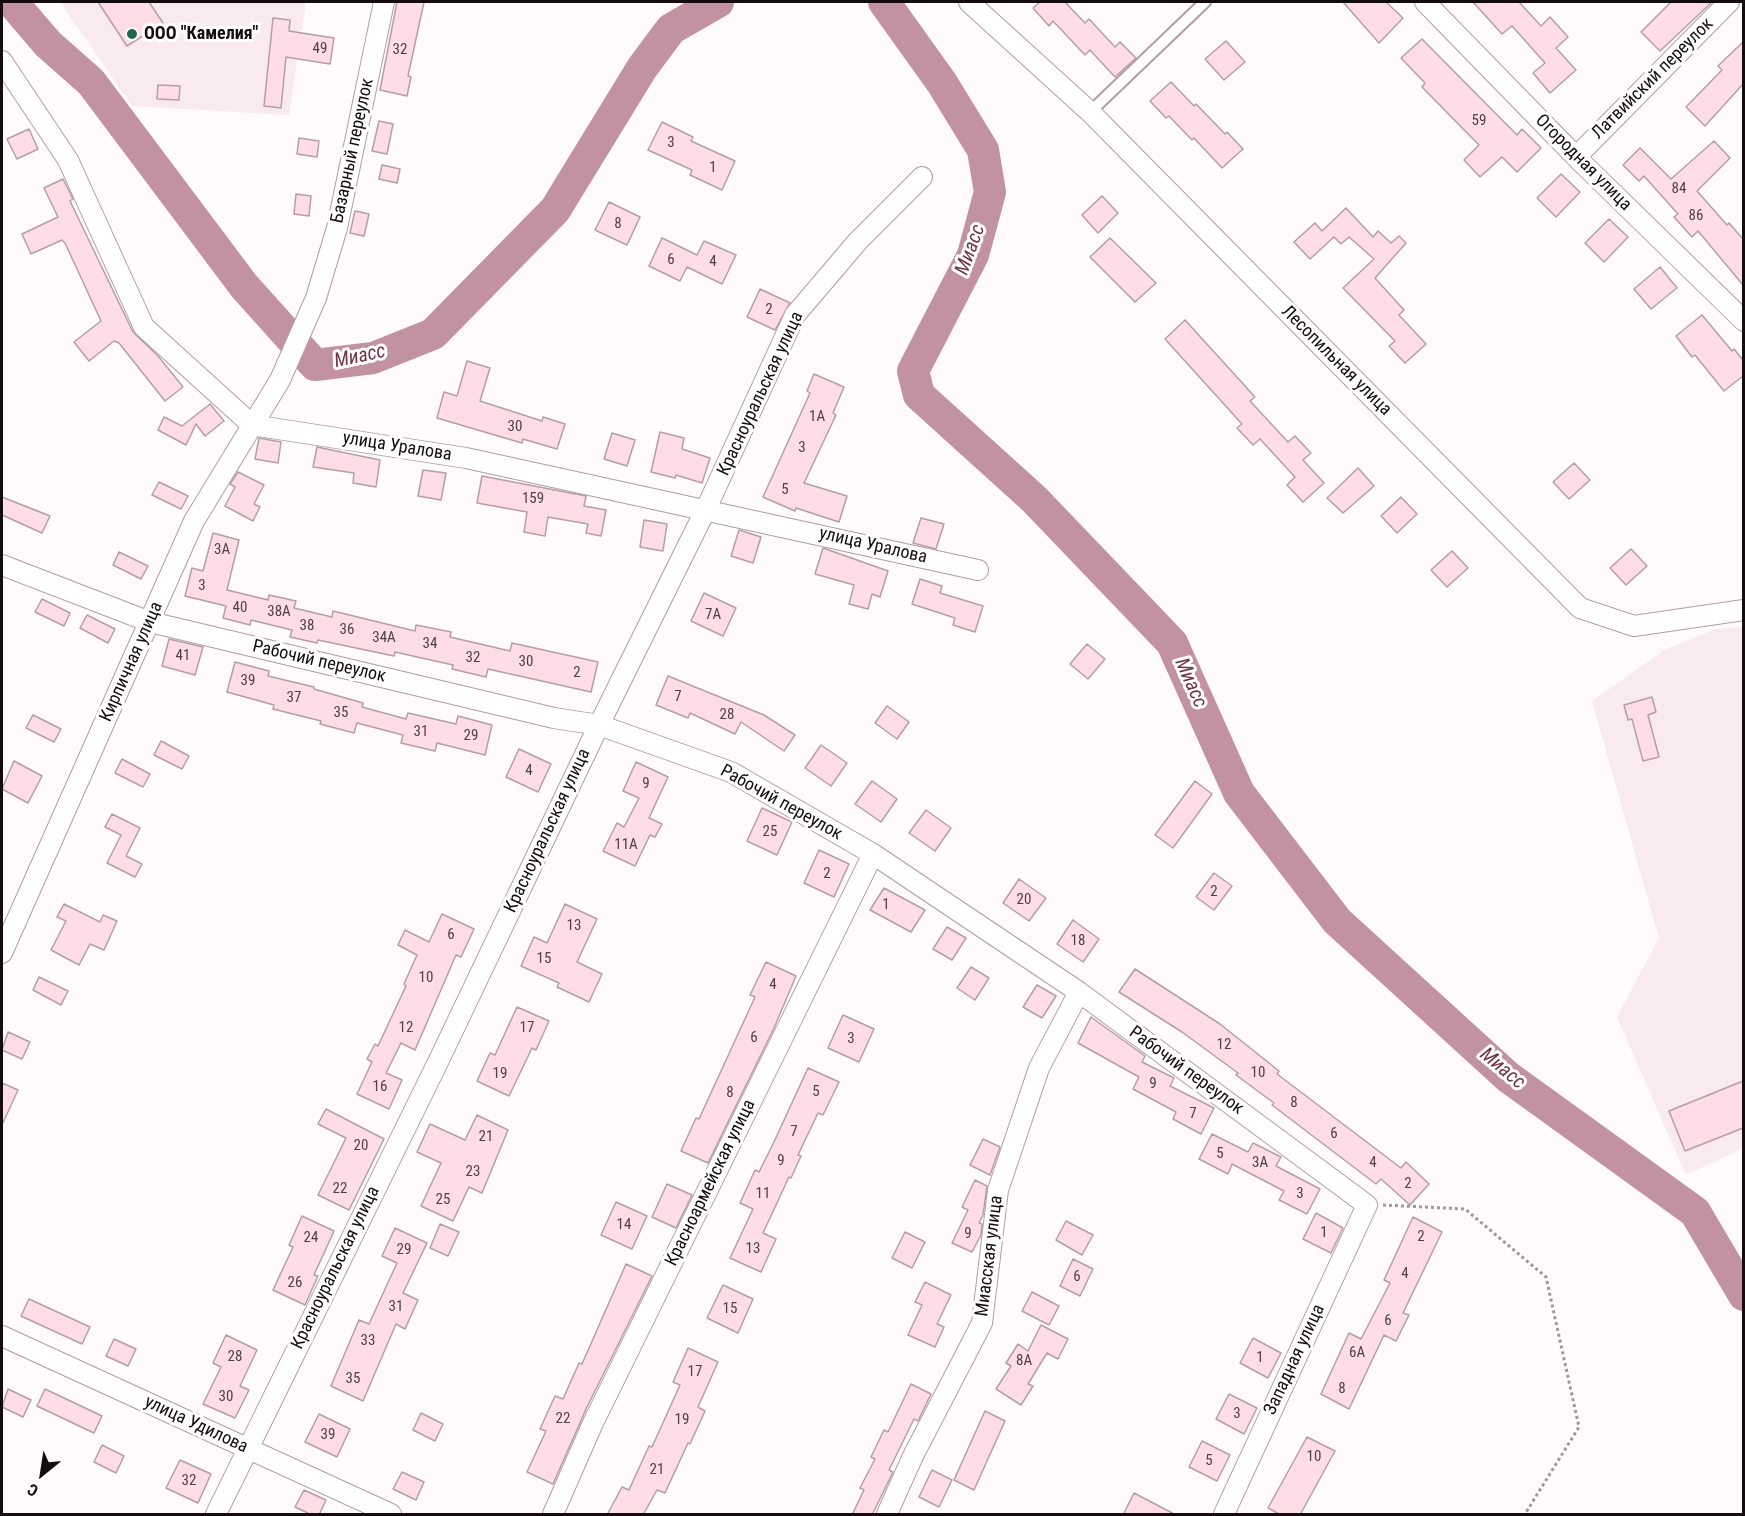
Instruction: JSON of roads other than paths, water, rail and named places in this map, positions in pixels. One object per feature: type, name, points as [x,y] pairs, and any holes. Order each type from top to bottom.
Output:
[{"type":"street","name":"Базарный переулок","points":[[280,380],[316,298],[337,228],[384,2]]},
{"type":"street","name":"Лесопильная улица","points":[[969,2],[1090,112],[1580,608],[1634,626],[1743,610]]},
{"type":"street","name":"Огородная улица","points":[[1425,2],[1576,157],[1743,321]]},
{"type":"street","name":"Латвийский переулок","points":[[1576,157],[1729,2]]},
{"type":"street","points":[[2,62],[68,160],[144,327],[252,424]]},
{"type":"street","name":"Красноуральская улица","points":[[216,1515],[706,509],[795,315],[858,241],[922,177]]},
{"type":"street","name":"Кирпичная улица","points":[[2,953],[195,521],[280,380]]},
{"type":"street","name":"улица Уралова","points":[[252,424],[466,458],[978,570]]},
{"type":"street","name":"Рабочий переулок","points":[[2,566],[150,622],[554,718],[599,725],[731,772],[873,854],[1078,992],[1366,1205]]},
{"type":"street","name":"Красноармейская улица","points":[[553,1515],[593,1423],[873,854]]},
{"type":"street","name":"Миасская улица","points":[[887,1515],[913,1456],[981,1323],[998,1190],[1039,1068],[1078,992]]},
{"type":"street","name":"Западная улица","points":[[1224,1515],[1366,1205]]},
{"type":"street","name":"улица Удилова","points":[[2,1336],[392,1515]]},
{"type":"lane","points":[[1090,112],[1205,2]]},
{"type":"waterway","name":"Миасс","points":[[12,2],[48,44],[91,82],[244,286],[315,365],[373,358],[433,334],[555,210],[642,68],[671,29],[718,2]]},
{"type":"waterway","name":"Миасс","points":[[884,2],[942,83],[983,150],[990,192],[973,255],[913,371],[919,395],[1034,499],[1172,643],[1239,793],[1337,921],[1508,1077],[1695,1212],[1744,1295]]},
{"type":"place","name":"ООО \"Камелия\"","points":[[132,34]]}]
